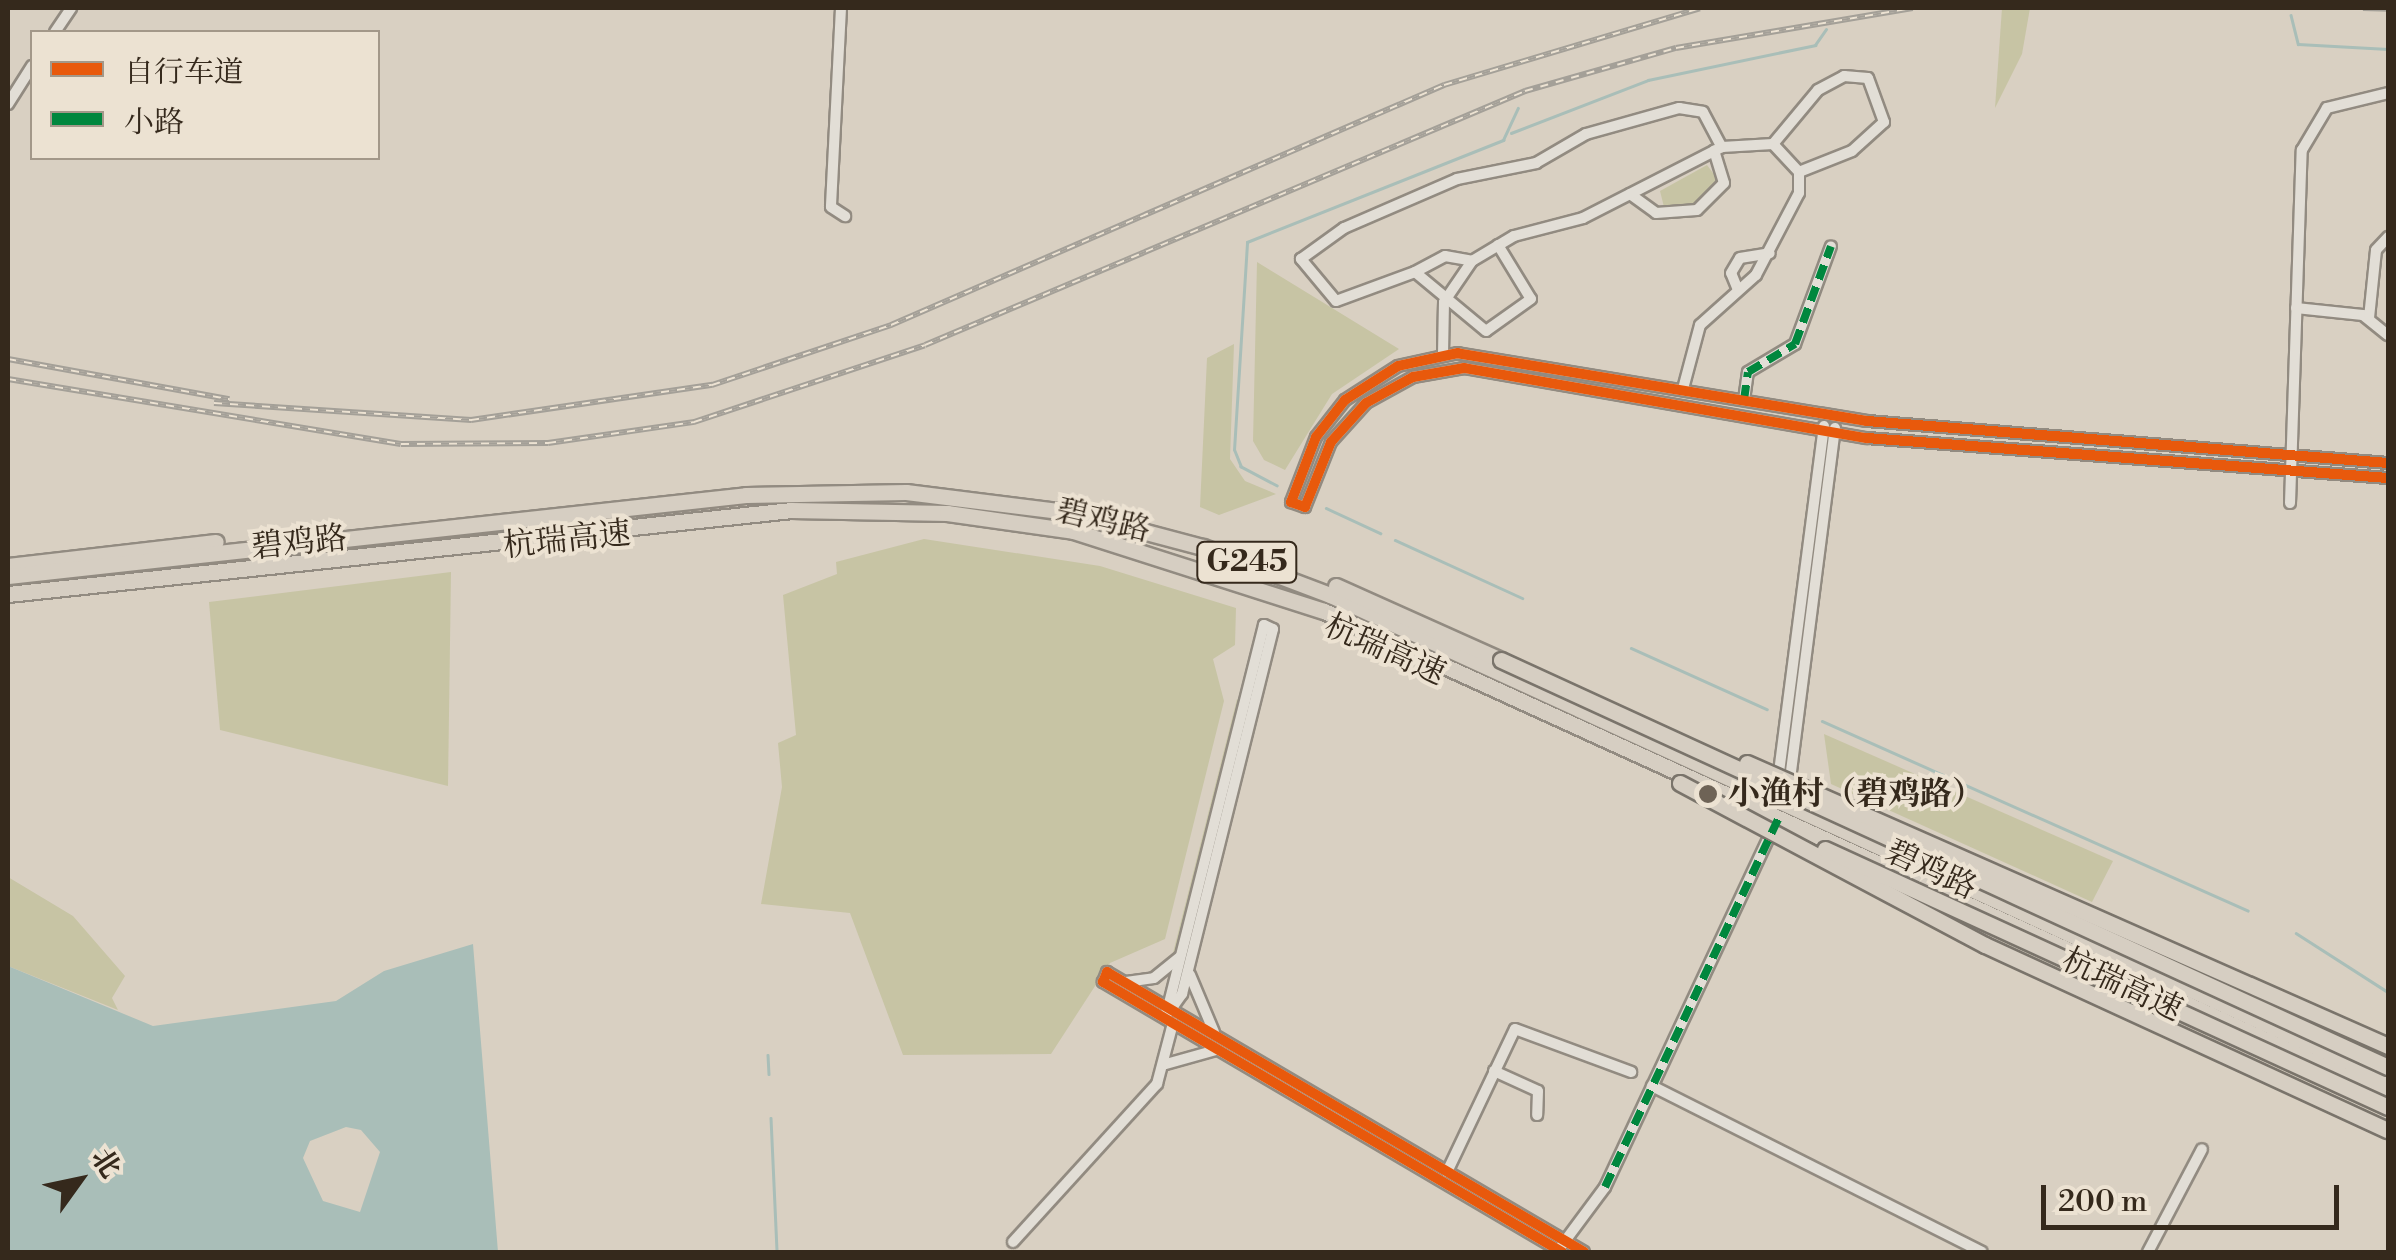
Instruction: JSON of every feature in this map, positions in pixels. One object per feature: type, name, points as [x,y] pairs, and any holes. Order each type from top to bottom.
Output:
[{"type":"highway","name":"杭瑞高速","points":[[8,566],[670,491],[901,482],[1155,522],[1307,574],[2388,1067]]},
{"type":"highway","name":"碧鸡路","points":[[8,576],[707,498],[986,498],[1146,530],[1288,577],[2388,1096]]},
{"type":"highway","name":"碧鸡路","points":[[8,594],[713,515],[829,508],[986,516],[1115,540],[1269,589],[1777,805],[2388,1080]]},
{"type":"highway","name":"杭瑞高速","points":[[8,603],[725,522],[978,525],[1150,558],[1262,595],[2388,1107]]},
{"type":"highway","points":[[1501,660],[1980,859],[2388,1046]]},
{"type":"highway","points":[[1680,783],[1985,945],[2388,1130]]},
{"type":"street","points":[[55,30],[71,8]]},
{"type":"street","points":[[841,8],[831,207],[845,216]]},
{"type":"street","points":[[8,104],[30,69]]},
{"type":"street","points":[[1443,354],[1444,302],[1472,261],[1498,245],[1630,194],[1718,149],[1773,144],[1818,90],[1844,76],[1868,78],[1884,122],[1852,151],[1798,172]]},
{"type":"street","points":[[2290,503],[2296,308],[2308,134],[2340,100],[2388,93]]},
{"type":"street","points":[[1472,261],[1444,256],[1415,272],[1336,301],[1301,259],[1344,228],[1458,179],[1536,163],[1586,134],[1679,108],[1703,112],[1718,149],[1724,183],[1697,210],[1656,213],[1630,194]]},
{"type":"street","points":[[1683,389],[1700,325],[1770,253],[1800,194],[1798,172],[1773,144]]},
{"type":"street","points":[[2369,318],[2376,250],[2388,237]]},
{"type":"street","points":[[1415,272],[1444,302],[1481,331],[1527,306],[1529,293],[1498,245]]},
{"type":"street","points":[[1744,400],[1748,372],[1795,344],[1832,246]]},
{"type":"street","points":[[1738,290],[1730,273],[1740,258],[1770,253]]},
{"type":"street","points":[[2296,308],[2369,318],[2388,334]]},
{"type":"street","points":[[2388,463],[1831,416],[1683,389],[1443,354],[1398,366],[1345,400],[1316,438],[1291,502],[1305,506],[1324,454],[1356,411],[1438,370],[1491,371],[1829,432],[2388,478]]},
{"type":"street","points":[[1559,1249],[1605,1186],[1799,753],[1831,416]]},
{"type":"street","points":[[1264,625],[1273,629],[1189,967],[1168,1008],[1264,625]]},
{"type":"street","points":[[1122,982],[1154,978],[1181,956]]},
{"type":"street","points":[[1189,967],[1218,1037]]},
{"type":"street","points":[[1559,1249],[1448,1172],[1107,972],[1103,982],[1218,1050],[1559,1249],[1584,1252]]},
{"type":"street","points":[[1150,1010],[1168,1008]]},
{"type":"street","points":[[1168,1008],[1186,1031]]},
{"type":"street","points":[[1013,1242],[1166,1064],[1173,1023]]},
{"type":"street","points":[[1448,1172],[1512,1032],[1525,1026],[1631,1072]]},
{"type":"street","points":[[1166,1064],[1218,1050]]},
{"type":"street","points":[[1494,1071],[1538,1091],[1537,1115]]},
{"type":"street","points":[[1652,1086],[1982,1252]]},
{"type":"street","points":[[2148,1252],[2202,1150]]},
{"type":"shaded area","points":[[2002,8],[2030,8],[2022,54],[1995,108]]},
{"type":"shaded area","points":[[1707,165],[1719,181],[1712,193],[1692,207],[1664,207],[1660,191]]},
{"type":"shaded area","points":[[1257,262],[1399,349],[1332,394],[1285,470],[1264,460],[1253,441]]},
{"type":"shaded area","points":[[1234,344],[1230,459],[1245,481],[1276,494],[1219,515],[1200,507],[1207,358]]},
{"type":"shaded area","points":[[924,539],[1100,566],[1236,608],[1235,645],[1213,659],[1224,701],[1165,939],[1110,963],[1051,1054],[903,1055],[850,913],[761,904],[782,787],[778,743],[796,735],[783,595],[837,574],[836,562]]},
{"type":"shaded area","points":[[451,572],[448,786],[220,730],[209,602]]},
{"type":"shaded area","points":[[1239,701],[1175,955],[1173,953]]},
{"type":"shaded area","points":[[1824,734],[2113,861],[2092,902],[1831,784]]},
{"type":"shaded area","points":[[8,877],[73,916],[125,976],[112,998],[118,1010],[8,966]]},
{"type":"water","points":[[473,944],[498,1252],[8,1252],[8,966],[153,1026],[336,1001],[384,971]],"holes":[[[346,1127],[361,1130],[380,1152],[360,1212],[323,1201],[303,1158],[310,1141]]]},
{"type":"waterway","points":[[2291,15],[2298,44],[2388,49]]},
{"type":"waterway","points":[[1511,133],[1648,80],[1815,45],[1826,29]]},
{"type":"waterway","points":[[1277,486],[1241,467],[1234,450],[1247,242],[1503,140],[1518,108]]},
{"type":"waterway","points":[[1326,508],[1380,533]]},
{"type":"waterway","points":[[1395,540],[1522,598]]},
{"type":"waterway","points":[[1631,648],[1767,709]]},
{"type":"waterway","points":[[1822,721],[2248,911]]},
{"type":"waterway","points":[[2296,933],[2388,992]]},
{"type":"waterway","points":[[768,1055],[769,1074]]},
{"type":"waterway","points":[[771,1118],[777,1252]]},
{"type":"railway","points":[[214,403],[471,420],[712,385],[891,325],[1444,85],[1700,8]]},
{"type":"railway","points":[[8,379],[401,444],[548,443],[694,422],[925,345],[1525,91],[1676,48],[1913,8]]},
{"type":"railway","points":[[2363,8],[2388,9]]},
{"type":"railway","points":[[8,359],[229,399]]},
{"type":"marked path","points":[[1744,400],[1748,372],[1795,344],[1831,246]]},
{"type":"marked path","points":[[1605,1187],[1779,818]]},
{"type":"cycle path","points":[[2388,463],[1867,421],[1458,353],[1398,366],[1345,400],[1316,437],[1291,502],[1305,507],[1331,442],[1366,403],[1413,377],[1464,368],[1867,438],[2388,478]]},
{"type":"cycle path","points":[[1562,1252],[1103,982],[1107,972],[1584,1252]]},
{"type":"place","name":"小渔村（碧鸡路）","points":[[1708,794]]}]
